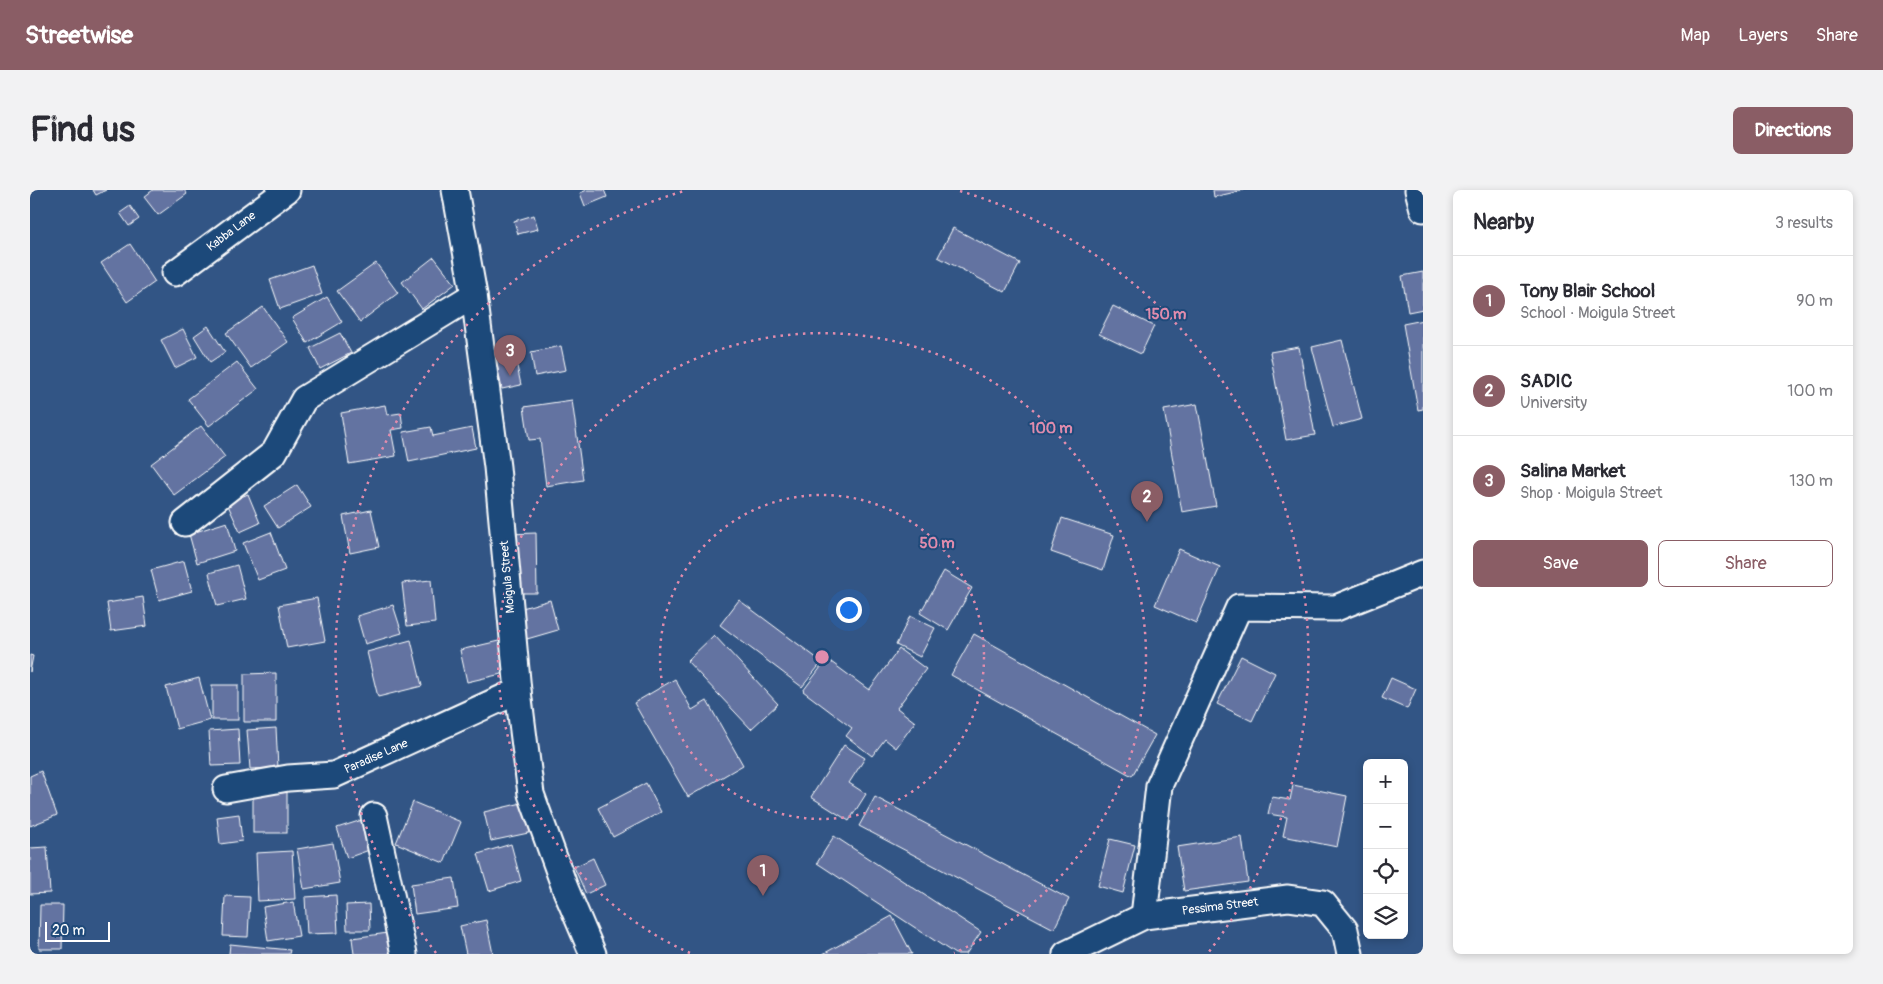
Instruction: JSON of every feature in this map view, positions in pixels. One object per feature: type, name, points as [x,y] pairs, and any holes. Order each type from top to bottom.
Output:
[{"type":"street","name":"Kabba Lane","points":[[175,273],[287,190]]},
{"type":"street","name":"Moigula Street","points":[[455,190],[474,295],[497,467],[518,691],[531,794],[565,888],[593,954]]},
{"type":"street","points":[[1418,190],[1423,210]]},
{"type":"street","points":[[185,523],[274,453],[304,399],[474,295]]},
{"type":"street","points":[[1144,916],[1159,786],[1239,607],[1336,608],[1423,573]]},
{"type":"street","name":"Paradise Lane","points":[[226,789],[288,778],[334,775],[518,691]]},
{"type":"street","points":[[374,816],[404,954]]},
{"type":"street","name":"Pessima Street","points":[[1066,954],[1144,916],[1288,898],[1323,903],[1345,930],[1350,954]]},
{"type":"building","points":[[93,190],[106,190],[96,195]]},
{"type":"building","points":[[153,190],[184,190],[187,194],[158,215],[144,197]]},
{"type":"building","points":[[587,190],[604,190],[607,197],[585,206],[580,193]]},
{"type":"building","points":[[1213,190],[1244,190],[1214,197]]},
{"type":"building","points":[[130,206],[139,219],[129,226],[120,213]]},
{"type":"building","points":[[534,215],[538,229],[518,234],[514,221]]},
{"type":"building","points":[[953,228],[1020,263],[1005,292],[938,257]]},
{"type":"building","points":[[130,244],[155,282],[127,302],[101,263]]},
{"type":"building","points":[[434,257],[455,284],[422,309],[402,282]]},
{"type":"building","points":[[376,263],[398,293],[360,322],[337,291]]},
{"type":"building","points":[[312,265],[322,294],[280,309],[270,280]]},
{"type":"building","points":[[1423,272],[1423,309],[1408,312],[1402,276]]},
{"type":"building","points":[[327,297],[342,322],[307,343],[292,318]]},
{"type":"building","points":[[1113,306],[1154,326],[1141,354],[1099,334]]},
{"type":"building","points":[[263,307],[288,342],[251,368],[226,333]]},
{"type":"building","points":[[1423,320],[1423,409],[1418,410],[1403,324]]},
{"type":"building","points":[[208,326],[225,352],[210,362],[194,336]]},
{"type":"building","points":[[183,329],[197,357],[175,368],[161,340]]},
{"type":"building","points":[[340,333],[351,353],[320,369],[310,348]]},
{"type":"building","points":[[1342,340],[1362,419],[1333,427],[1312,347]]},
{"type":"building","points":[[561,346],[566,370],[535,376],[531,352]]},
{"type":"building","points":[[513,347],[521,385],[502,389],[494,351]]},
{"type":"building","points":[[1299,347],[1315,435],[1286,440],[1270,352]]},
{"type":"building","points":[[237,362],[258,389],[209,426],[188,399]]},
{"type":"building","points":[[572,400],[583,480],[546,486],[540,439],[529,440],[524,407]]},
{"type":"building","points":[[1197,404],[1216,506],[1182,512],[1164,410]]},
{"type":"building","points":[[385,405],[387,415],[401,413],[403,428],[391,430],[396,456],[349,464],[341,413]]},
{"type":"building","points":[[201,426],[225,457],[174,495],[151,464]]},
{"type":"building","points":[[431,427],[433,436],[472,428],[476,448],[409,462],[403,432]]},
{"type":"building","points":[[297,485],[311,507],[278,528],[264,506]]},
{"type":"building","points":[[248,494],[260,523],[240,532],[227,503]]},
{"type":"building","points":[[371,510],[379,547],[350,553],[343,516]]},
{"type":"building","points":[[1062,518],[1114,535],[1103,570],[1051,552]]},
{"type":"building","points":[[227,522],[235,551],[197,563],[189,534]]},
{"type":"building","points":[[271,532],[285,570],[258,580],[243,543]]},
{"type":"building","points":[[536,533],[537,593],[509,593],[508,534]]},
{"type":"building","points":[[1179,549],[1220,567],[1196,623],[1155,605]]},
{"type":"building","points":[[184,561],[192,591],[159,600],[151,570]]},
{"type":"building","points":[[237,565],[246,599],[217,606],[209,573]]},
{"type":"building","points":[[944,571],[972,588],[948,630],[920,613]]},
{"type":"building","points":[[431,580],[435,623],[407,626],[402,583]]},
{"type":"building","points":[[143,597],[147,626],[111,631],[107,603]]},
{"type":"building","points":[[317,598],[325,641],[287,648],[279,605]]},
{"type":"building","points":[[550,600],[558,630],[527,639],[519,609]]},
{"type":"building","points":[[739,600],[822,662],[802,687],[720,625]]},
{"type":"building","points":[[393,605],[402,633],[365,644],[357,616]]},
{"type":"building","points":[[910,616],[935,628],[920,657],[896,645]]},
{"type":"building","points":[[974,634],[1155,735],[1132,776],[951,675]]},
{"type":"building","points":[[714,635],[778,704],[751,729],[687,661]]},
{"type":"building","points":[[411,640],[422,686],[378,697],[367,652]]},
{"type":"building","points":[[503,640],[510,672],[467,682],[460,650]]},
{"type":"building","points":[[899,649],[926,669],[897,708],[915,722],[896,748],[885,739],[872,756],[846,736],[852,728],[803,691],[827,659],[869,690]]},
{"type":"building","points":[[30,655],[33,656],[30,672]]},
{"type":"building","points":[[1241,656],[1275,673],[1252,721],[1217,704]]},
{"type":"building","points":[[276,673],[276,722],[244,722],[244,674]]},
{"type":"building","points":[[199,678],[210,720],[177,729],[166,687]]},
{"type":"building","points":[[1391,678],[1416,689],[1407,709],[1382,698]]},
{"type":"building","points":[[675,679],[692,710],[707,701],[743,765],[688,797],[634,703]]},
{"type":"building","points":[[212,685],[238,685],[238,720],[212,720]]},
{"type":"building","points":[[276,728],[278,768],[250,769],[247,730]]},
{"type":"building","points":[[238,729],[240,765],[211,766],[209,731]]},
{"type":"building","points":[[844,745],[865,758],[849,783],[866,794],[849,821],[811,797]]},
{"type":"building","points":[[41,771],[57,815],[30,826],[30,776]]},
{"type":"building","points":[[646,783],[661,812],[613,837],[598,808]]},
{"type":"building","points":[[1293,785],[1347,796],[1337,847],[1283,836],[1287,817],[1268,814],[1272,797],[1290,800]]},
{"type":"building","points":[[253,791],[287,791],[287,833],[253,833]]},
{"type":"building","points":[[875,797],[1069,899],[1054,929],[859,826]]},
{"type":"building","points":[[413,802],[461,822],[444,863],[396,843]]},
{"type":"building","points":[[526,802],[533,832],[491,841],[484,812]]},
{"type":"building","points":[[239,814],[242,841],[220,844],[217,817]]},
{"type":"building","points":[[362,820],[372,849],[347,858],[337,828]]},
{"type":"building","points":[[834,836],[981,932],[966,954],[955,954],[817,863]]},
{"type":"building","points":[[1242,837],[1248,882],[1184,891],[1177,847]]},
{"type":"building","points":[[1110,839],[1135,845],[1123,893],[1098,886]]},
{"type":"building","points":[[333,843],[340,883],[304,889],[297,849]]},
{"type":"building","points":[[511,844],[521,881],[489,891],[478,854]]},
{"type":"building","points":[[47,847],[50,893],[30,894],[30,848]]},
{"type":"building","points":[[292,851],[295,899],[258,901],[256,853]]},
{"type":"building","points":[[593,858],[605,885],[586,894],[574,867]]},
{"type":"building","points":[[454,878],[458,908],[415,914],[411,884]]},
{"type":"building","points":[[336,895],[338,933],[307,934],[305,897]]},
{"type":"building","points":[[225,896],[250,897],[248,937],[223,936]]},
{"type":"building","points":[[293,902],[299,936],[268,941],[263,907]]},
{"type":"building","points":[[369,904],[370,930],[347,930],[346,905]]},
{"type":"building","points":[[40,905],[63,905],[62,949],[39,949]]},
{"type":"building","points":[[892,916],[912,954],[823,954]]},
{"type":"building","points":[[486,920],[493,954],[466,954],[460,926]]},
{"type":"building","points":[[388,933],[391,954],[354,954],[352,938]]},
{"type":"building","points":[[230,944],[290,950],[289,954],[229,954]]},
{"type":"place","name":"Salina Market","points":[[510,376]]},
{"type":"place","name":"SADIC","points":[[1147,522]]},
{"type":"place","name":"Tony Blair School","points":[[763,896]]}]
